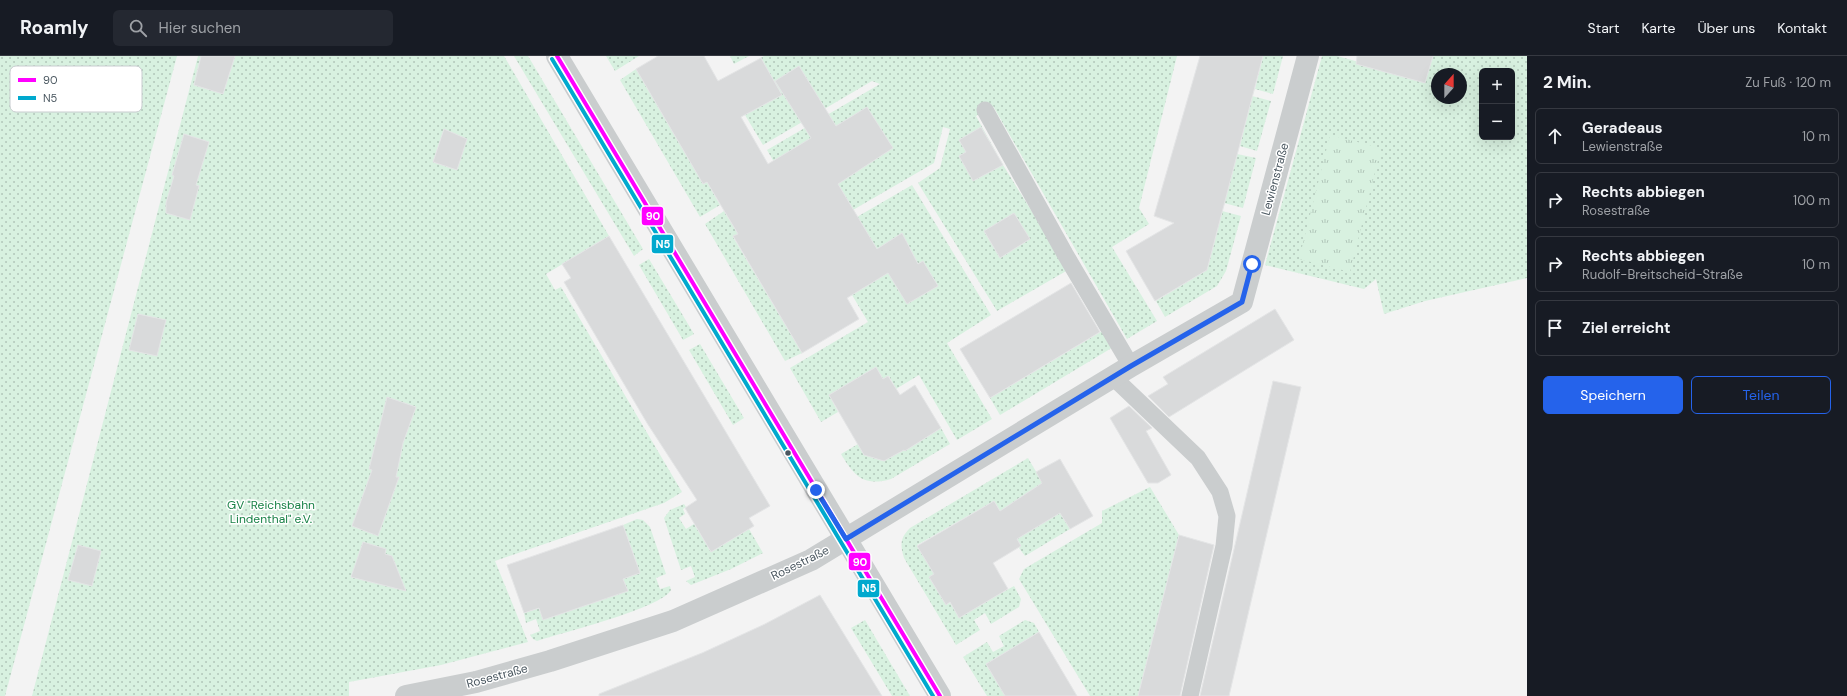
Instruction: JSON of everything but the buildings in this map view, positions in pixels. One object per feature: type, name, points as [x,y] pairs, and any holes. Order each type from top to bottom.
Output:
[{"type":"street","points":[[558,56],[940,696]]},
{"type":"street","name":"Lewienstraße","points":[[1242,302],[1308,56]]},
{"type":"street","name":"Rosestraße","points":[[406,696],[484,680],[550,661],[673,621],[811,560],[1122,372],[1242,302]]},
{"type":"lane","points":[[985,110],[1065,254],[1122,372],[1198,458],[1220,492],[1227,516],[1224,546],[1190,696]]},
{"type":"green space","points":[[0,56],[177,56],[5,696],[0,696]]},
{"type":"green space","name":"GV \"Reichsbahn Lindenthal\" e.V.","points":[[198,56],[504,56],[609,236],[546,274],[555,290],[561,287],[682,492],[664,503],[495,561],[528,642],[441,665],[349,682],[349,696],[32,696]]},
{"type":"green space","points":[[514,56],[528,56],[643,249],[634,256]]},
{"type":"green space","points":[[606,56],[639,56],[615,71]]},
{"type":"green space","points":[[730,56],[749,56],[734,64]]},
{"type":"green space","points":[[764,56],[1177,56],[1139,208],[1149,224],[1112,247],[1157,321],[1127,339],[993,106],[976,116],[1003,165],[1068,270],[997,311],[918,183],[940,168],[950,129],[943,127],[934,163],[815,232],[767,150],[880,84],[872,81],[763,145],[724,80]]},
{"type":"green space","points":[[1263,56],[1283,56],[1273,94],[1255,89]]},
{"type":"green space","points":[[1322,56],[1337,56],[1359,62],[1433,56],[1527,56],[1527,278],[1425,301],[1384,314],[1376,279],[1364,289],[1265,265]]},
{"type":"green space","points":[[636,69],[703,184],[707,182],[720,205],[700,217],[620,80]]},
{"type":"green space","points":[[1252,96],[1271,101],[1257,151],[1240,146]]},
{"type":"green space","points":[[1330,135],[1381,148],[1350,272],[1299,259]]},
{"type":"green space","points":[[1237,154],[1256,158],[1243,208],[1224,203]]},
{"type":"green space","points":[[912,185],[991,315],[947,343],[992,419],[957,440],[919,375],[891,392],[889,388],[894,385],[889,376],[883,379],[876,367],[829,395],[838,412],[821,422],[790,368],[868,322],[819,239]]},
{"type":"green space","points":[[724,211],[738,234],[733,237],[802,353],[785,361],[705,224]]},
{"type":"green space","points":[[1222,211],[1241,216],[1226,271],[1217,286],[1165,317],[1156,301],[1207,270]]},
{"type":"green space","points":[[649,259],[694,334],[683,340],[639,265]]},
{"type":"green space","points":[[1104,330],[1115,346],[1000,415],[990,398]]},
{"type":"green space","points":[[700,344],[744,418],[733,425],[689,350]]},
{"type":"green space","points":[[941,428],[950,444],[891,479],[874,482],[861,478],[850,468],[841,454],[858,444],[864,455],[870,453],[873,458],[884,461],[904,450],[905,451]]},
{"type":"green space","points":[[1028,458],[1070,529],[1025,556],[1019,548],[1021,546],[1017,539],[1022,536],[1015,525],[1010,528],[994,501],[917,545],[934,574],[929,577],[946,605],[950,603],[959,617],[1014,586],[1021,599],[1019,607],[991,624],[985,613],[974,620],[980,630],[956,645],[904,558],[902,542],[904,535],[910,528]]},
{"type":"green space","points":[[1150,487],[1179,535],[1138,696],[1090,696],[1019,579],[1024,569],[1102,523],[1102,511]]},
{"type":"green space","points":[[684,504],[686,507],[683,509],[685,514],[679,518],[686,529],[694,524],[711,552],[749,529],[763,553],[731,569],[691,585],[686,581],[695,577],[691,566],[681,570],[664,518],[670,510]]},
{"type":"green space","points":[[637,519],[643,520],[650,527],[666,574],[656,578],[660,589],[670,586],[671,590],[664,597],[631,612],[537,641],[533,639],[530,635],[540,631],[536,619],[526,623],[524,613],[539,608],[627,590],[623,579],[640,573],[623,525]]},
{"type":"green space","points":[[865,620],[910,696],[892,696],[851,628]]},
{"type":"green space","points":[[1025,620],[1034,623],[1039,632],[986,664],[1005,696],[987,696],[963,657],[987,642],[993,652],[1004,646],[999,636]]},
{"type":"transit line","name":"90","points":[[557,56],[940,696]]},
{"type":"transit line","name":"N5","points":[[552,59],[933,696]]},
{"type":"route","points":[[816,490],[846,539],[1131,366],[1242,302],[1252,264]]}]
